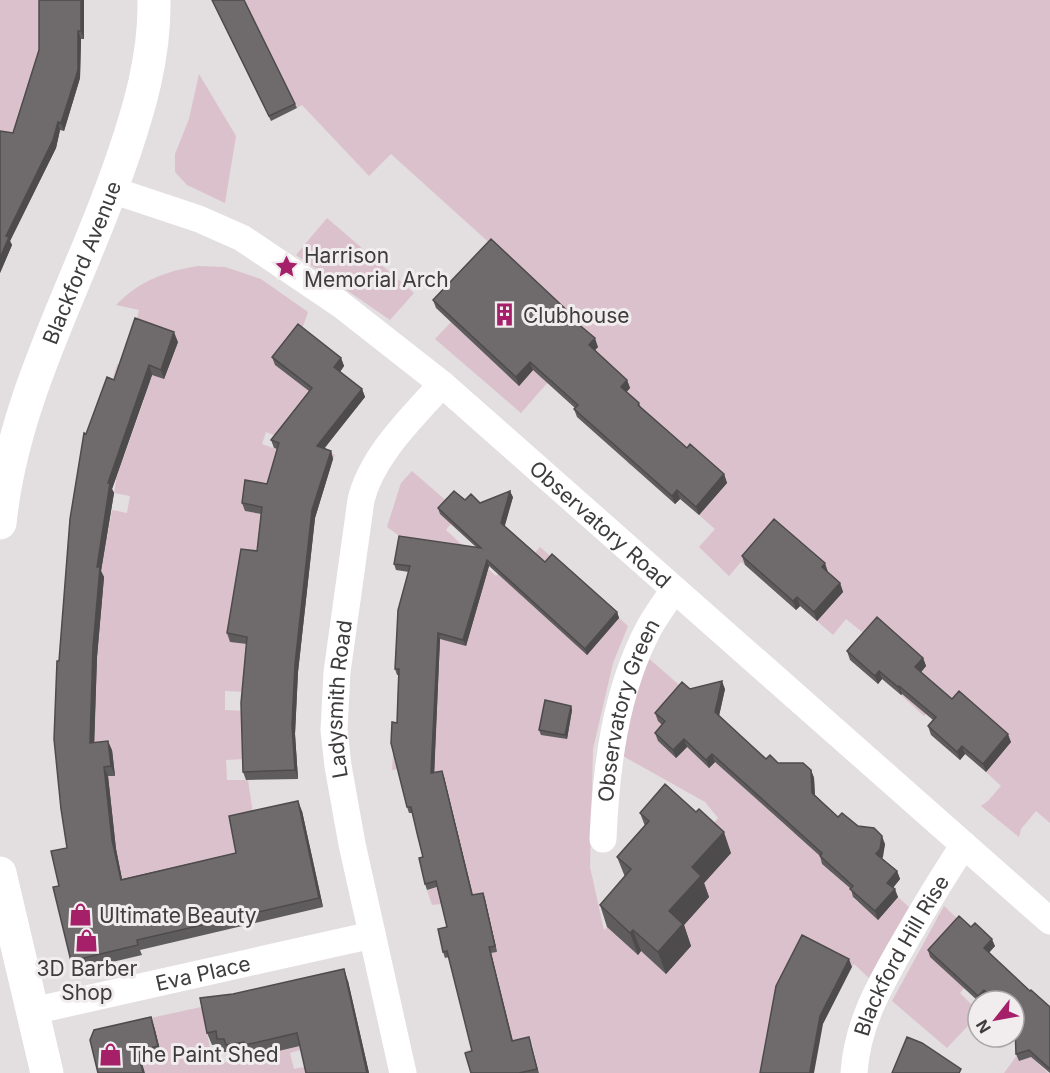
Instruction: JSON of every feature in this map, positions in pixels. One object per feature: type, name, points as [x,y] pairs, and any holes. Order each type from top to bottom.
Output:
[{"type":"street","name":"Blackford Avenue","points":[[0,523],[9,468],[26,404],[112,190],[134,125],[148,71],[154,0]]},
{"type":"street","name":"Observatory Road","points":[[112,190],[199,219],[242,238],[332,298],[442,384],[1050,921]]},
{"type":"street","name":"Ladysmith Road","points":[[403,1073],[338,766],[334,714],[337,672],[362,500],[367,481],[381,455],[442,384]]},
{"type":"street","name":"Observatory Green","points":[[603,839],[610,758],[623,698],[640,646],[653,621],[674,590]]},
{"type":"street","name":"Blackford Hill Rise","points":[[854,1073],[858,1039],[864,1019],[883,979],[935,888],[964,845]]},
{"type":"street","points":[[0,873],[47,1073]]},
{"type":"street","name":"Eva Place","points":[[33,1011],[372,935]]},
{"type":"shaded area","points":[[0,0],[42,0],[42,48],[16,140],[0,138]]},
{"type":"shaded area","points":[[244,0],[1050,0],[1050,823],[1036,811],[1021,829],[1019,837],[981,806],[1001,786],[986,772],[1011,742],[941,696],[924,716],[901,695],[926,666],[874,620],[862,632],[846,619],[833,635],[817,621],[843,592],[825,576],[828,572],[745,565],[741,562],[729,576],[699,547],[715,529],[699,515],[727,482],[690,456],[661,431],[631,466],[627,462],[631,457],[624,395],[629,388],[577,349],[521,413],[435,339],[451,322],[494,247],[391,154],[369,176],[302,105],[297,108]]},
{"type":"shaded area","points":[[199,74],[236,136],[225,203],[187,185],[175,172],[175,154],[189,119]]},
{"type":"shaded area","points":[[327,218],[414,293],[390,320],[296,255]]},
{"type":"shaded area","points":[[198,266],[225,267],[261,279],[308,312],[301,332],[317,394],[333,437],[324,450],[335,455],[333,459],[266,432],[262,444],[282,451],[270,492],[245,511],[266,515],[247,692],[225,691],[225,710],[246,711],[246,759],[226,760],[227,780],[248,780],[254,821],[270,856],[114,897],[84,753],[73,533],[107,538],[112,510],[127,513],[130,496],[114,493],[116,481],[109,450],[124,456],[144,400],[110,387],[117,364],[126,366],[139,310],[116,305],[134,289],[154,278]]},
{"type":"shaded area","points":[[412,471],[450,504],[441,514],[451,524],[446,530],[496,576],[524,547],[533,555],[540,547],[555,560],[522,596],[587,654],[619,618],[628,626],[613,663],[593,749],[590,867],[604,930],[607,927],[638,954],[641,951],[666,973],[691,945],[667,923],[694,855],[718,818],[705,802],[623,756],[635,690],[647,657],[685,690],[668,730],[658,741],[676,758],[687,747],[709,768],[737,738],[750,749],[753,746],[772,763],[748,791],[793,832],[818,804],[823,864],[856,894],[853,898],[878,919],[898,897],[910,908],[869,978],[854,964],[852,967],[806,944],[793,1073],[539,1073],[532,1043],[467,1059],[465,1051],[472,1049],[455,961],[497,952],[485,899],[432,905],[427,890],[469,880],[399,769],[392,770],[393,754],[435,756],[439,648],[397,628],[399,618],[422,625],[409,543],[387,527],[401,483]]},
{"type":"shaded area","points":[[944,906],[962,923],[931,957],[964,988],[960,993],[966,999],[966,1028],[947,1048],[892,1001]]},
{"type":"shaded area","points":[[201,1007],[214,1065],[301,1046],[314,1046],[290,1053],[294,1069],[318,1064],[320,1073],[145,1073],[142,1063],[162,1058],[151,1018]]},
{"type":"shaded area","points":[[1018,1054],[1031,1057],[1048,1073],[1004,1073]]},
{"type":"building","points":[[39,0],[81,0],[78,70],[61,123],[58,122],[53,140],[6,236],[9,237],[0,258],[0,131],[13,133],[39,50]]},
{"type":"building","points":[[212,0],[244,0],[295,104],[269,116]]},
{"type":"building","points":[[491,239],[573,316],[571,318],[595,338],[589,345],[627,380],[621,387],[639,403],[638,405],[687,448],[690,444],[724,474],[696,507],[677,490],[672,496],[574,409],[578,405],[530,362],[516,377],[433,300]]},
{"type":"building","points":[[135,318],[174,332],[161,370],[149,365],[108,483],[110,483],[97,567],[100,567],[93,647],[90,743],[108,741],[111,766],[104,767],[112,840],[121,880],[236,853],[229,816],[298,801],[319,898],[137,940],[138,945],[71,961],[53,887],[59,886],[51,851],[67,848],[54,739],[57,661],[59,661],[70,519],[84,433],[86,434],[107,377],[114,380]]},
{"type":"building","points":[[298,324],[341,358],[334,367],[362,389],[317,446],[331,451],[312,510],[295,664],[292,725],[295,770],[243,772],[241,703],[247,637],[227,633],[241,549],[257,551],[262,507],[242,503],[245,480],[267,484],[279,443],[271,440],[312,388],[272,357]]},
{"type":"building","points":[[454,491],[465,500],[471,494],[480,503],[510,491],[501,523],[545,562],[552,554],[617,612],[585,649],[487,560],[463,640],[438,633],[431,773],[442,771],[472,895],[483,893],[495,946],[489,947],[512,1041],[529,1037],[537,1069],[519,1073],[471,1073],[465,1053],[472,1051],[447,951],[443,952],[438,929],[447,927],[436,881],[425,884],[419,858],[423,857],[411,807],[407,807],[391,743],[392,722],[397,723],[399,669],[395,669],[398,610],[410,566],[394,564],[399,536],[481,548],[438,508]]},
{"type":"building","points":[[774,519],[825,563],[822,567],[840,583],[814,612],[797,597],[793,601],[742,556]]},
{"type":"building","points":[[877,617],[923,658],[915,667],[952,699],[959,691],[1008,734],[983,764],[962,746],[957,752],[928,726],[936,717],[879,671],[875,676],[847,651]]},
{"type":"building","points":[[722,681],[715,712],[766,759],[770,755],[778,763],[803,763],[811,770],[812,793],[838,817],[842,813],[858,826],[874,828],[882,836],[880,849],[876,854],[897,871],[887,883],[895,889],[875,911],[850,889],[853,886],[820,856],[822,853],[712,754],[706,760],[684,739],[673,750],[655,733],[665,721],[655,713],[682,682],[690,689]]},
{"type":"building","points":[[545,700],[571,706],[565,735],[539,730]]},
{"type":"building","points":[[665,784],[696,812],[699,809],[724,832],[692,867],[701,876],[669,911],[683,924],[658,952],[633,930],[630,933],[600,905],[631,869],[617,857],[649,821],[640,813]]},
{"type":"building","points":[[959,916],[971,927],[975,923],[992,939],[984,948],[1050,1007],[1050,1069],[1029,1050],[1016,1054],[1016,1049],[1026,1049],[1026,989],[970,989],[928,950]]},
{"type":"building","points":[[802,935],[849,959],[820,1016],[810,1073],[760,1073],[776,986]]},
{"type":"building","points":[[344,969],[367,1073],[306,1073],[297,1033],[245,1045],[244,1042],[226,1045],[224,1039],[217,1039],[216,1031],[207,1033],[200,998],[233,994]]},
{"type":"building","points":[[151,1017],[158,1046],[138,1051],[143,1073],[98,1073],[90,1040],[94,1030]]},
{"type":"building","points":[[907,1037],[922,1043],[961,1069],[959,1073],[892,1073]]},
{"type":"place","name":"Harrison Memorial Arch","points":[[286,267]]},
{"type":"place","name":"Clubhouse","points":[[505,315]]},
{"type":"place","name":"Ultimate Beauty","points":[[81,915]]},
{"type":"place","name":"3D Barber Shop","points":[[87,940]]},
{"type":"place","name":"The Paint Shed","points":[[110,1054]]}]
